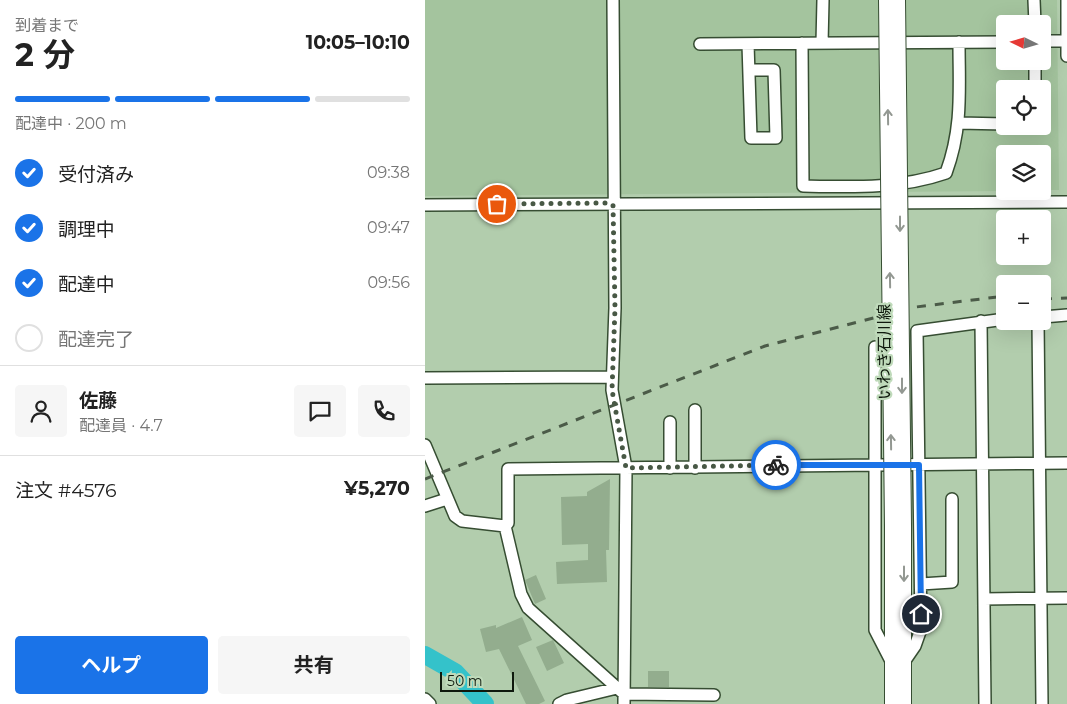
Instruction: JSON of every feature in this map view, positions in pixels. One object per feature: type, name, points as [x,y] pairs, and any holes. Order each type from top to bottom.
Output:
[{"type":"main road","name":"いわき石川線","points":[[886,0],[898,526]]},
{"type":"main road","name":"いわき石川線","points":[[892,704],[898,663],[898,0]]},
{"type":"main road","name":"いわき石川線","points":[[898,663],[905,704]]},
{"type":"street","points":[[613,0],[615,308],[612,377],[615,415],[626,468],[621,695]]},
{"type":"street","points":[[823,0],[823,43]]},
{"type":"street","points":[[1034,0],[1035,15]]},
{"type":"street","points":[[1067,0],[1067,56]]},
{"type":"street","points":[[1051,41],[1067,41]]},
{"type":"street","points":[[802,43],[803,186],[859,187],[917,182],[947,173],[955,150],[959,123],[959,42]]},
{"type":"street","points":[[700,44],[996,42]]},
{"type":"street","points":[[747,44],[751,138],[776,138],[774,70],[749,70]]},
{"type":"street","points":[[959,123],[996,124]]},
{"type":"street","points":[[425,205],[1067,202]]},
{"type":"street","points":[[1051,316],[1067,315]]},
{"type":"street","points":[[875,347],[877,465],[875,630],[898,663],[915,646],[921,629],[917,331],[996,320]]},
{"type":"street","points":[[981,321],[985,704]]},
{"type":"street","points":[[1038,330],[1042,704]]},
{"type":"street","points":[[425,378],[612,377]]},
{"type":"street","points":[[695,410],[695,468]]},
{"type":"street","points":[[670,422],[670,468]]},
{"type":"street","points":[[425,445],[455,516],[462,521],[505,526]]},
{"type":"street","points":[[621,695],[524,603],[505,526],[508,523],[508,470],[1067,463]]},
{"type":"street","points":[[425,506],[447,499]]},
{"type":"street","points":[[921,584],[952,582],[952,499]]},
{"type":"street","points":[[984,599],[1067,598]]},
{"type":"street","points":[[559,704],[567,700],[621,695],[714,695]]},
{"type":"street","points":[[425,700],[430,704]]},
{"type":"shaded area","points":[[425,0],[1057,0],[1059,190],[1051,190],[1051,145],[996,145],[996,191],[425,196]]},
{"type":"building","points":[[610,479],[609,550],[606,550],[607,582],[557,584],[556,562],[588,560],[588,544],[562,545],[561,497],[587,496],[587,492]]},
{"type":"building","points":[[536,575],[546,599],[535,604],[525,580]]},
{"type":"building","points":[[522,617],[532,640],[518,646],[545,701],[539,704],[526,704],[499,649],[486,652],[480,629],[496,625],[496,628]]},
{"type":"building","points":[[553,640],[564,663],[547,671],[536,647]]},
{"type":"building","points":[[648,671],[669,671],[669,687],[648,687]]},
{"type":"waterway","points":[[425,655],[455,672],[485,704]]},
{"type":"railway","points":[[425,479],[765,346],[916,307],[996,297]]},
{"type":"railway","points":[[1051,299],[1067,298]]},
{"type":"way so far","points":[[497,204],[605,203],[613,205],[615,308],[612,390],[626,468],[762,467],[776,465]]},
{"type":"route","points":[[776,465],[919,465],[921,614]]}]
